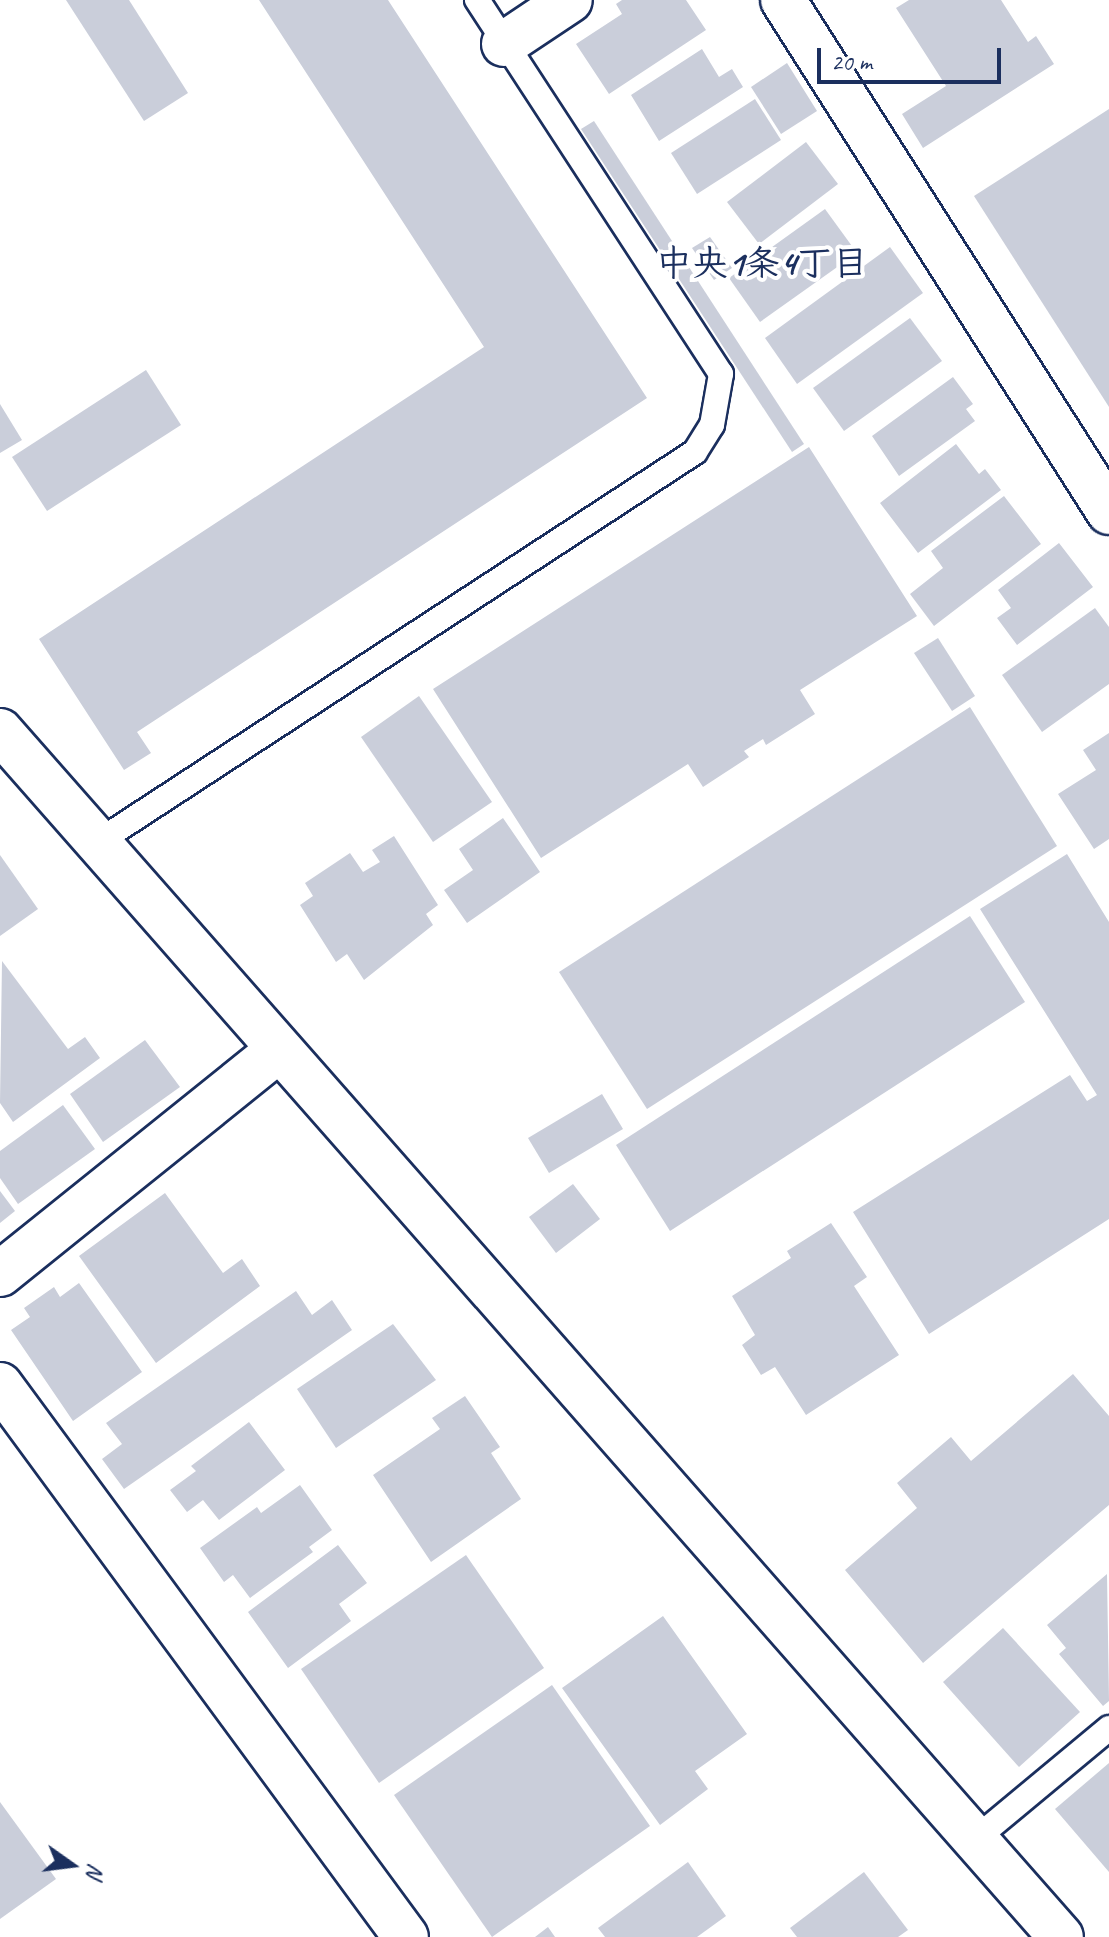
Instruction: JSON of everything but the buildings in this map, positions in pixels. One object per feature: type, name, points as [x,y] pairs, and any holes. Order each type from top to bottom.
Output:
[{"type":"street","points":[[504,44],[570,0]]},
{"type":"street","points":[[783,0],[1109,512]]},
{"type":"street","points":[[0,731],[973,1841],[1061,1937]]},
{"type":"street","points":[[0,1274],[279,1050]]},
{"type":"street","points":[[0,1385],[406,1937]]},
{"type":"lane","points":[[98,842],[695,452],[712,425],[721,374],[477,0]]},
{"type":"lane","points":[[973,1841],[1109,1728]]},
{"type":"district","name":"中央1条4丁目","points":[[762,264]]}]
